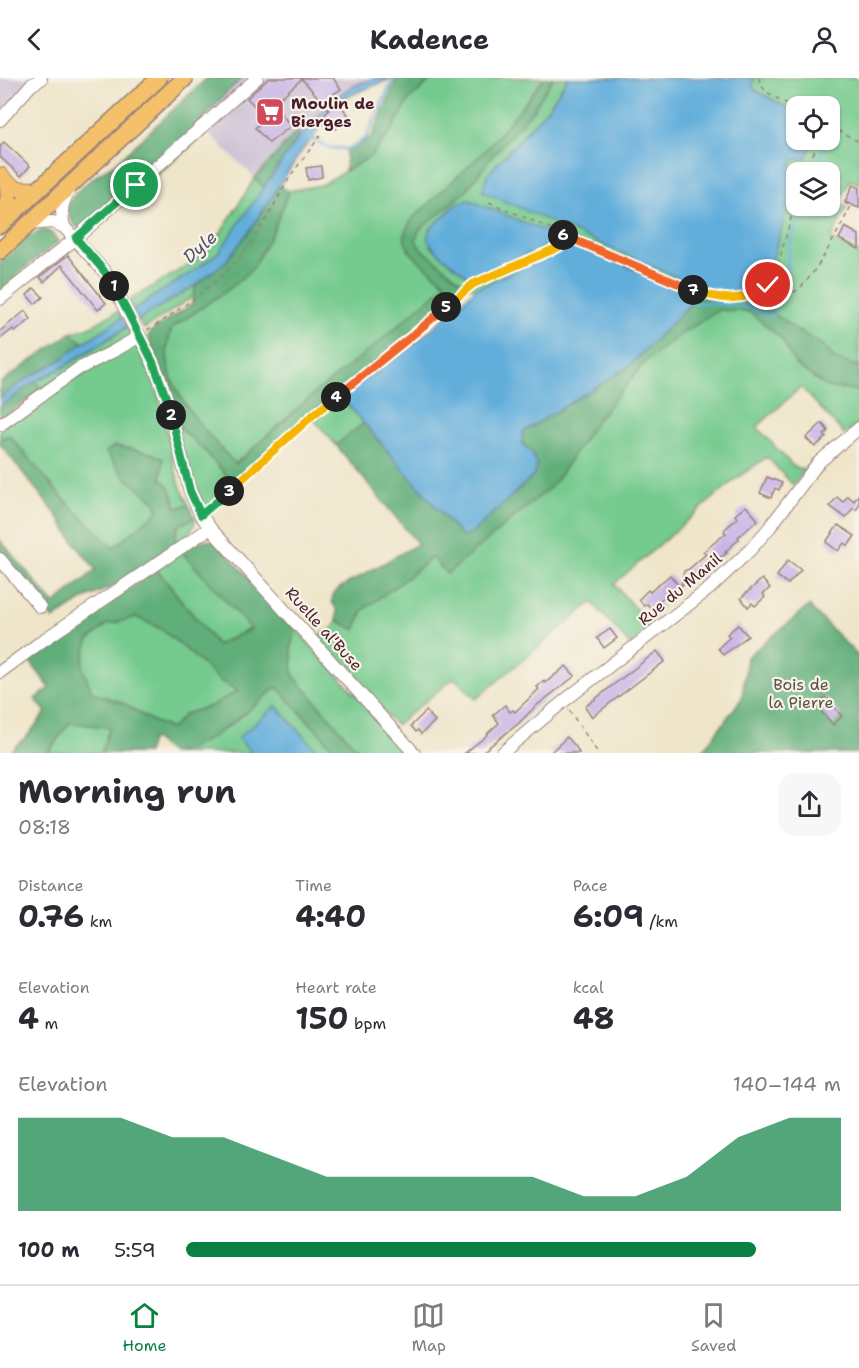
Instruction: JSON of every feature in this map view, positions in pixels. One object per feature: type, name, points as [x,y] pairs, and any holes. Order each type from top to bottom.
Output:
[{"type":"highway","points":[[0,225],[159,78]]},
{"type":"highway","points":[[0,251],[185,78]]},
{"type":"main road","points":[[4,179],[18,189],[39,189]]},
{"type":"main road","points":[[0,219],[9,197],[4,179]]},
{"type":"street","points":[[0,299],[76,238],[257,78]]},
{"type":"street","points":[[0,120],[31,85],[41,79]]},
{"type":"street","points":[[64,226],[61,212],[64,199],[72,183]]},
{"type":"street","points":[[28,224],[52,222],[64,226]]},
{"type":"street","name":"Ruelle al'Buse","points":[[64,226],[112,282],[153,362],[166,397],[190,491],[201,515],[210,528],[414,753]]},
{"type":"street","points":[[0,425],[78,369],[114,351],[136,330]]},
{"type":"street","name":"Rue du Manil","points":[[502,753],[564,701],[717,582],[770,527],[818,463],[859,428]]},
{"type":"street","points":[[0,672],[210,528]]},
{"type":"street","points":[[0,559],[40,607]]},
{"type":"path","points":[[759,78],[760,86],[765,91],[786,103]]},
{"type":"path","points":[[840,132],[859,142]]},
{"type":"path","points":[[136,330],[142,332],[161,322],[199,296],[223,275],[254,238],[289,179],[320,136]]},
{"type":"path","points":[[489,202],[696,291],[721,298],[739,299],[760,291],[768,285],[777,269],[792,216]]},
{"type":"path","points":[[768,285],[793,293],[801,287],[822,259],[851,206],[845,203]]},
{"type":"path","points":[[201,515],[313,415],[473,284],[559,247],[564,234]]},
{"type":"path","points":[[564,701],[597,753]]},
{"type":"shaded area","points":[[0,78],[30,78],[0,113]]},
{"type":"shaded area","points":[[242,78],[375,78],[353,86],[326,106],[300,135],[296,133],[255,178],[198,124]]},
{"type":"green space","points":[[207,78],[242,78],[199,123],[207,132],[84,235],[69,215],[72,198],[86,184],[115,164]]},
{"type":"green space","points":[[397,78],[433,78],[409,100],[392,130],[370,157],[345,171],[346,151],[354,149],[372,136]]},
{"type":"green space","points":[[433,78],[544,78],[487,149],[412,219],[408,250],[447,284],[315,393],[235,464],[195,419],[183,403],[174,385],[168,367],[167,348],[172,328],[232,287],[273,231],[289,191],[321,185],[370,157],[392,130],[409,100]]},
{"type":"green space","points":[[544,78],[553,78],[533,110],[489,160],[465,192],[419,230],[416,240],[419,247],[467,286],[310,414],[233,483],[204,450],[176,424],[162,372],[148,336],[154,329],[192,304],[196,285],[226,261],[251,229],[279,186],[289,191],[273,231],[253,268],[232,287],[172,328],[168,341],[168,366],[176,389],[198,422],[236,464],[315,393],[384,338],[446,284],[413,254],[405,240],[406,229],[412,219],[487,149]]},
{"type":"green space","points":[[553,78],[568,78],[549,107],[487,175],[786,175],[786,216],[840,216],[840,204],[847,207],[831,239],[859,252],[859,365],[834,359],[824,346],[798,331],[753,298],[739,301],[696,298],[577,243],[477,288],[467,286],[419,247],[416,240],[419,230],[465,192],[489,160],[533,110]],"holes":[[[469,200],[471,279],[431,246],[430,229],[458,203]]]},
{"type":"green space","points":[[754,78],[855,78],[859,81],[859,184],[850,180],[840,201],[840,162],[792,162],[806,158],[809,150],[840,150],[840,96],[786,96],[786,107],[756,91],[752,86]]},
{"type":"green space","points":[[296,132],[300,135],[264,187],[255,178]]},
{"type":"green space","points":[[255,178],[264,187],[219,252],[133,310],[130,300],[193,262],[217,239]]},
{"type":"green space","points":[[43,230],[52,234],[58,242],[27,266],[0,292],[0,262],[29,236]]},
{"type":"green space","points":[[196,285],[194,296],[144,329],[138,320]]},
{"type":"green space","points":[[696,298],[739,301],[753,298],[798,331],[824,346],[834,359],[859,365],[859,391],[827,387],[796,365],[781,338],[750,312],[719,310],[684,332],[646,361],[597,420],[553,485],[447,574],[432,557],[363,610],[355,630],[337,620],[337,610],[332,602],[333,594],[341,587],[418,544],[336,445],[364,423],[462,537],[532,453],[522,443],[523,432],[628,367]]},
{"type":"green space","points":[[719,310],[750,312],[781,338],[796,365],[827,387],[859,391],[859,423],[845,435],[801,387],[757,427],[795,468],[806,470],[793,485],[767,457],[733,481],[614,584],[652,628],[630,645],[592,602],[476,699],[454,678],[396,725],[315,637],[333,628],[337,620],[355,629],[363,610],[433,557],[447,574],[597,420],[646,361],[684,332]]},
{"type":"green space","points":[[118,311],[122,317],[83,343],[71,333],[90,327]]},
{"type":"green space","points":[[127,327],[133,337],[43,389],[34,382],[62,368]]},
{"type":"green space","points":[[71,333],[83,343],[0,398],[0,383]]},
{"type":"green space","points":[[136,343],[159,398],[174,466],[189,505],[177,508],[170,488],[161,478],[163,459],[151,453],[115,446],[106,452],[125,477],[155,501],[158,512],[113,548],[0,439],[0,430],[74,374]]},
{"type":"green space","points":[[34,382],[43,389],[0,419],[0,407]]},
{"type":"green space","points":[[346,391],[342,398],[364,423],[336,445],[313,418]]},
{"type":"green space","points":[[176,424],[204,450],[233,483],[210,505],[202,507],[193,490]]},
{"type":"green space","points":[[9,435],[62,497],[113,548],[158,511],[155,501],[125,477],[106,452],[115,446],[151,453],[163,459],[161,478],[170,488],[177,508],[189,505],[195,517],[178,526],[174,544],[112,587],[84,599],[53,619],[0,557],[0,540],[54,604],[96,570],[59,518],[0,444],[0,439]]},
{"type":"green space","points":[[195,517],[191,530],[174,544],[178,526]]},
{"type":"green space","points":[[206,540],[216,542],[296,629],[291,645],[293,675],[360,753],[338,753],[277,687],[226,728],[197,746],[183,751],[170,753],[152,738],[147,753],[101,753],[110,727],[69,723],[47,753],[8,753],[29,734],[46,712],[35,699],[50,688],[28,659],[157,570],[217,645],[251,629],[182,552],[195,542]],"holes":[[[136,617],[161,629],[219,680],[238,691],[211,706],[185,714],[171,729],[148,719],[125,704],[92,692],[82,666],[88,641],[106,625]]]},
{"type":"green space","points":[[182,552],[251,628],[217,645],[157,570]]},
{"type":"green space","name":"Bois de la Pierre","points":[[809,606],[859,657],[859,753],[701,753],[742,698],[747,657]]},
{"type":"green space","points":[[136,617],[161,629],[219,680],[239,691],[211,706],[185,714],[171,729],[148,719],[125,704],[91,692],[82,666],[88,641],[106,625]]},
{"type":"green space","points":[[296,629],[409,753],[360,753],[293,675],[291,645]]},
{"type":"green space","points":[[277,687],[338,753],[319,753],[276,706],[239,738],[252,753],[175,753],[194,747],[229,726]]},
{"type":"green space","points":[[69,723],[110,727],[101,753],[48,753]]},
{"type":"water","points":[[375,78],[392,78],[344,98],[327,111],[318,124],[320,126],[314,137],[303,149],[251,229],[226,261],[196,285],[138,320],[133,310],[219,252],[300,135],[320,113],[343,92]]},
{"type":"water","points":[[568,78],[754,78],[752,86],[756,91],[786,107],[786,150],[809,150],[806,158],[786,162],[786,213],[768,275],[758,287],[739,296],[707,291],[482,191],[487,175],[549,107]]},
{"type":"water","points":[[469,200],[545,231],[549,236],[549,242],[546,246],[471,279],[441,255],[427,238],[430,229],[458,203]]},
{"type":"water","points":[[577,243],[696,298],[628,367],[523,432],[522,443],[532,453],[537,465],[534,475],[472,533],[462,537],[342,398],[346,391],[409,349],[477,288]]},
{"type":"water","points":[[122,317],[127,327],[62,368],[34,382],[0,407],[0,398],[31,376],[59,361]]},
{"type":"water","points":[[276,706],[319,753],[252,753],[238,738]]},
{"type":"building","name":"Moulin de Bierges","points":[[269,78],[333,78],[341,89],[332,95],[349,116],[336,129],[332,130],[322,123],[329,110],[302,79],[273,104],[291,126],[269,143],[255,128],[266,118],[247,98]]},
{"type":"building","points":[[4,142],[30,166],[21,176],[0,157],[0,147]]},
{"type":"building","points":[[321,166],[322,177],[308,180],[306,168]]},
{"type":"building","points":[[853,185],[859,188],[859,208],[845,202]]},
{"type":"building","points":[[845,227],[859,235],[859,249],[839,239]]},
{"type":"building","points":[[68,255],[106,303],[98,310],[62,265],[44,282],[40,277]]},
{"type":"building","points":[[34,288],[43,297],[35,304],[27,295]]},
{"type":"building","points":[[25,311],[31,319],[15,332],[13,329],[0,339],[0,331]]},
{"type":"building","points":[[822,423],[828,431],[824,435],[826,437],[815,447],[806,438]]},
{"type":"building","points":[[767,477],[782,483],[779,490],[775,488],[771,498],[760,493]]},
{"type":"building","points":[[859,494],[859,506],[856,510],[853,508],[846,518],[830,506],[837,497],[843,502],[848,496],[854,501]]},
{"type":"building","points":[[746,506],[758,520],[738,537],[739,539],[725,552],[727,553],[703,571],[705,574],[699,578],[697,575],[690,581],[689,579],[681,586],[684,571],[706,554],[703,552],[726,533],[725,529],[738,518],[735,515]]},
{"type":"building","points":[[838,525],[855,536],[848,546],[844,543],[838,551],[826,542]]},
{"type":"building","points":[[788,560],[801,570],[788,584],[777,576]]},
{"type":"building","points":[[670,575],[678,585],[658,602],[663,607],[656,613],[647,604],[644,606],[639,599]]},
{"type":"building","points":[[762,579],[770,588],[763,594],[765,597],[755,606],[752,603],[748,607],[741,598]]},
{"type":"building","points":[[738,625],[748,636],[723,655],[718,648],[730,637],[727,634]]},
{"type":"building","points":[[610,629],[617,638],[604,648],[597,638]]},
{"type":"building","points":[[657,651],[665,661],[592,717],[585,707]]},
{"type":"building","points":[[566,666],[575,676],[481,753],[465,753],[499,723],[493,715],[505,705],[510,712],[513,710],[515,712],[539,689],[537,687]]},
{"type":"building","points":[[825,697],[842,716],[833,725],[816,705]]},
{"type":"building","points":[[426,711],[435,721],[421,734],[411,726]]},
{"type":"building","points":[[567,737],[579,753],[550,753]]},
{"type":"waterway","points":[[310,139],[330,148],[349,149],[366,138],[394,78]]},
{"type":"waterway","points":[[818,162],[823,150]]},
{"type":"waterway","points":[[692,302],[745,306],[771,316],[783,294],[790,246],[799,216]]},
{"type":"place","name":"Moulin de Bierges","points":[[270,112]]},
{"type":"route","points":[[136,185],[76,238],[112,282],[153,362],[166,397],[190,491],[201,515],[313,415],[473,284],[559,247],[564,234],[696,291],[721,298],[739,299],[754,294],[768,285]]},
{"type":"water label","name":"Dyle","points":[[200,247]]}]
